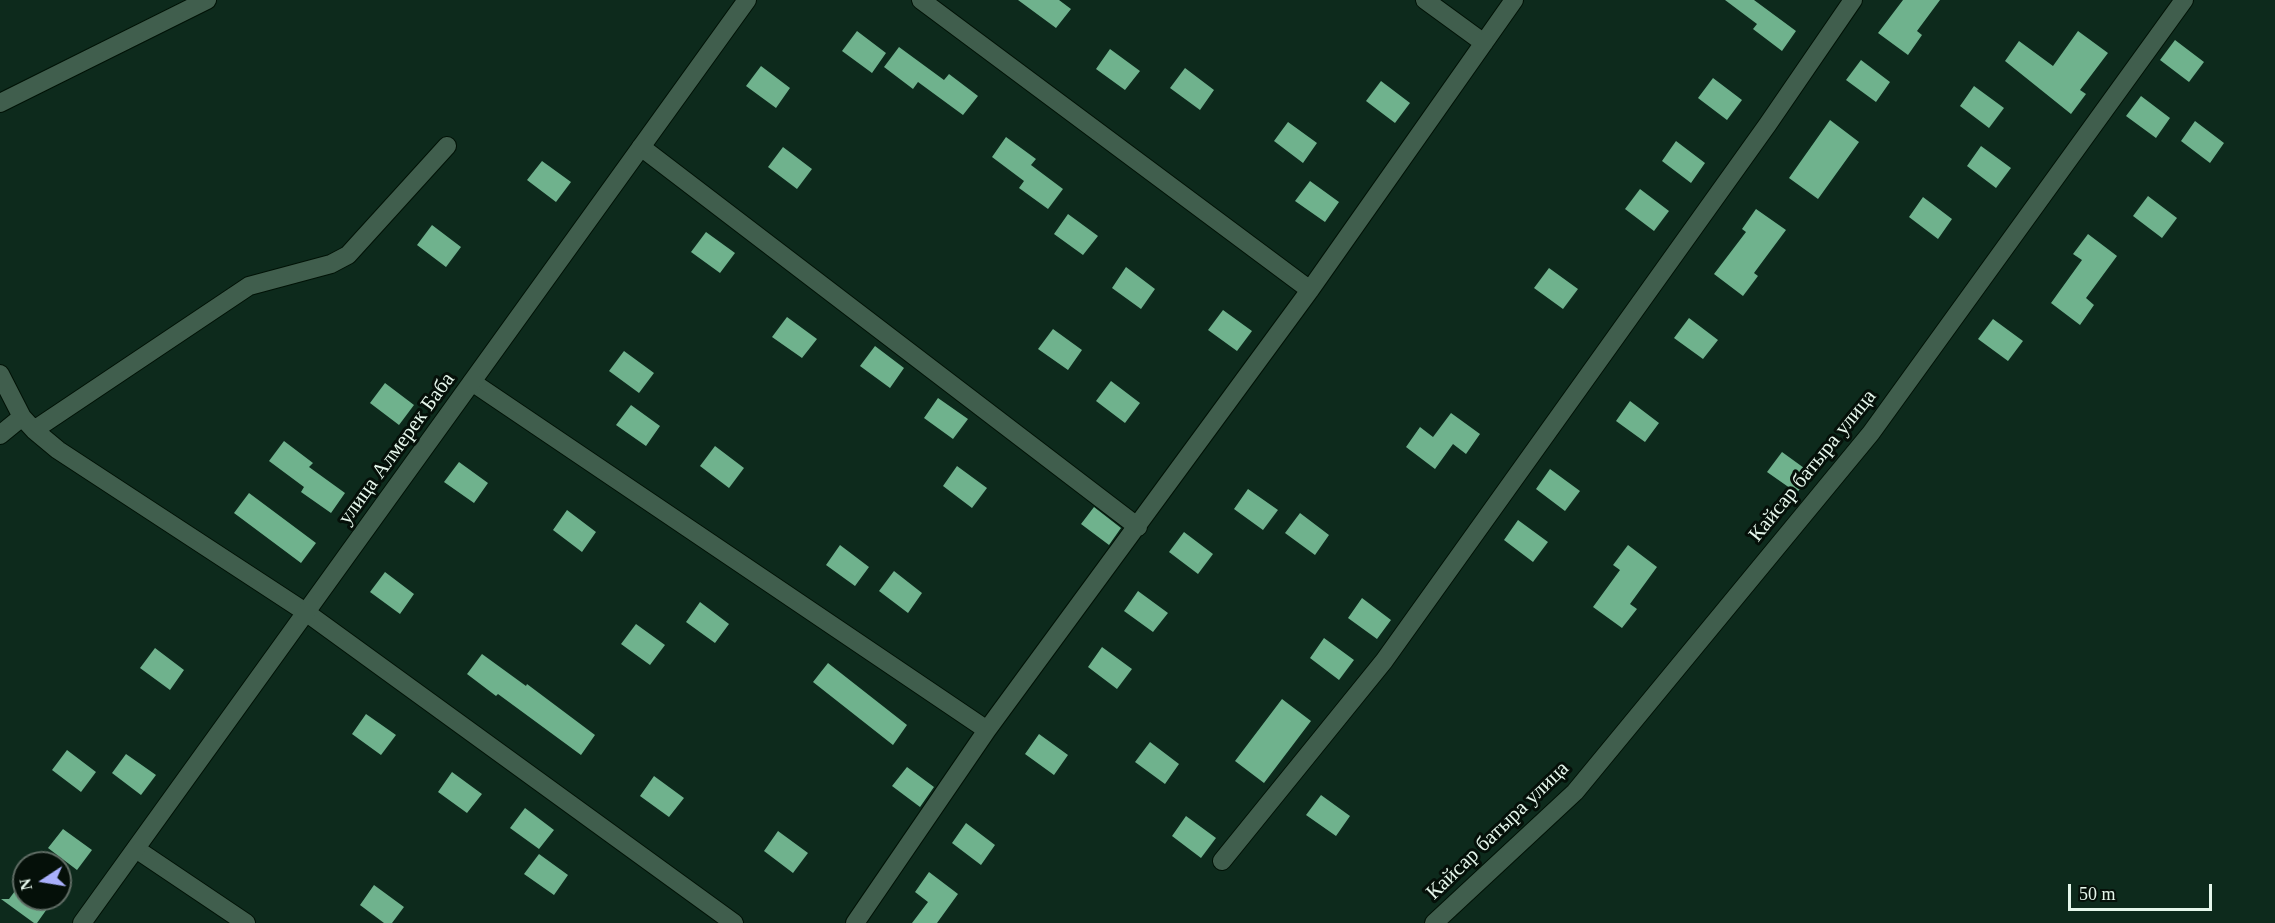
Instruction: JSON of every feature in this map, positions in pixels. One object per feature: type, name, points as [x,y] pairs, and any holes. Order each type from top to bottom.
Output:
[{"type":"street","points":[[0,103],[207,0]]},
{"type":"street","name":"улица Алмерек Баба","points":[[82,923],[747,0]]},
{"type":"street","points":[[921,0],[1310,290]]},
{"type":"street","points":[[1425,0],[1484,43]]},
{"type":"street","points":[[855,923],[987,730],[1310,290],[1514,0]]},
{"type":"street","points":[[1222,861],[1384,661],[1768,124],[1853,0]]},
{"type":"street","name":"Кайсар батыра улица","points":[[1434,923],[1575,792],[1871,433],[2184,0]]},
{"type":"street","points":[[0,435],[28,423],[249,286],[331,264],[348,255],[447,146]]},
{"type":"street","points":[[641,147],[1138,527]]},
{"type":"street","points":[[0,374],[28,423],[58,450],[307,613],[734,923]]},
{"type":"street","points":[[472,382],[987,730]]},
{"type":"street","points":[[136,849],[246,923]]},
{"type":"building","points":[[1018,0],[1059,0],[1071,9],[1056,28]]},
{"type":"building","points":[[1725,0],[1754,0],[1796,31],[1782,51],[1753,29],[1757,24]]},
{"type":"building","points":[[1903,0],[1940,0],[1917,31],[1922,35],[1908,55],[1878,33]]},
{"type":"building","points":[[857,31],[886,53],[872,73],[842,51]]},
{"type":"building","points":[[2078,31],[2108,53],[2080,90],[2086,94],[2071,114],[2005,61],[2019,41],[2053,66]]},
{"type":"building","points":[[2175,40],[2204,62],[2189,82],[2160,60]]},
{"type":"building","points":[[899,47],[944,80],[949,74],[978,96],[963,115],[918,82],[913,89],[884,67]]},
{"type":"building","points":[[1110,49],[1140,71],[1125,90],[1096,69]]},
{"type":"building","points":[[1861,60],[1890,82],[1876,102],[1846,80]]},
{"type":"building","points":[[761,66],[790,88],[776,108],[746,86]]},
{"type":"building","points":[[1185,68],[1214,90],[1200,110],[1170,88]]},
{"type":"building","points":[[1713,78],[1742,100],[1727,120],[1698,98]]},
{"type":"building","points":[[1381,81],[1410,103],[1395,123],[1366,101]]},
{"type":"building","points":[[1974,86],[2004,108],[1989,128],[1960,106]]},
{"type":"building","points":[[2141,96],[2170,118],[2156,138],[2126,116]]},
{"type":"building","points":[[1830,120],[1859,142],[1818,199],[1789,178]]},
{"type":"building","points":[[2195,121],[2224,143],[2210,163],[2181,141]]},
{"type":"building","points":[[1288,122],[1317,143],[1303,163],[1274,141]]},
{"type":"building","points":[[1006,137],[1036,159],[1031,165],[1063,189],[1048,209],[1019,188],[1024,181],[992,157]]},
{"type":"building","points":[[1676,141],[1705,163],[1691,183],[1662,161]]},
{"type":"building","points":[[1981,146],[2011,168],[1996,188],[1967,166]]},
{"type":"building","points":[[783,147],[812,169],[797,189],[768,167]]},
{"type":"building","points":[[542,161],[571,182],[556,202],[527,180]]},
{"type":"building","points":[[1310,181],[1339,202],[1325,222],[1295,201]]},
{"type":"building","points":[[1640,189],[1669,211],[1654,231],[1625,209]]},
{"type":"building","points":[[2148,196],[2177,218],[2162,238],[2133,216]]},
{"type":"building","points":[[1923,197],[1952,219],[1938,239],[1909,217]]},
{"type":"building","points":[[1756,209],[1786,230],[1754,273],[1758,276],[1743,296],[1714,274],[1746,232],[1742,229]]},
{"type":"building","points":[[1068,214],[1098,236],[1083,255],[1054,234]]},
{"type":"building","points":[[432,225],[461,247],[446,267],[417,245]]},
{"type":"building","points":[[706,232],[735,253],[720,273],[691,252]]},
{"type":"building","points":[[2088,234],[2117,256],[2086,298],[2094,305],[2080,325],[2051,303],[2082,260],[2073,254]]},
{"type":"building","points":[[1126,267],[1155,289],[1141,309],[1112,288]]},
{"type":"building","points":[[1549,268],[1578,289],[1563,309],[1534,288]]},
{"type":"building","points":[[1223,310],[1252,331],[1237,351],[1208,330]]},
{"type":"building","points":[[787,317],[817,339],[802,358],[772,337]]},
{"type":"building","points":[[1689,318],[1718,340],[1703,359],[1674,338]]},
{"type":"building","points":[[1993,319],[2023,341],[2008,361],[1978,339]]},
{"type":"building","points":[[1053,329],[1082,350],[1068,370],[1038,349]]},
{"type":"building","points":[[875,346],[904,368],[890,388],[860,366]]},
{"type":"building","points":[[624,351],[654,373],[639,393],[609,371]]},
{"type":"building","points":[[1111,381],[1140,403],[1125,423],[1096,401]]},
{"type":"building","points":[[385,383],[414,405],[399,425],[370,403]]},
{"type":"building","points":[[938,398],[968,419],[953,439],[924,418]]},
{"type":"building","points":[[1630,401],[1659,423],[1645,442],[1616,421]]},
{"type":"building","points":[[631,405],[660,426],[646,446],[616,425]]},
{"type":"building","points":[[1451,413],[1480,434],[1466,454],[1453,444],[1435,469],[1406,447],[1420,427],[1433,437]]},
{"type":"building","points":[[284,441],[313,463],[309,467],[345,493],[331,513],[301,492],[304,487],[269,461]]},
{"type":"building","points":[[715,446],[744,468],[729,488],[700,466]]},
{"type":"building","points":[[1782,452],[1811,473],[1797,493],[1767,472]]},
{"type":"building","points":[[459,462],[488,483],[474,503],[444,482]]},
{"type":"building","points":[[957,466],[987,488],[972,508],[943,486]]},
{"type":"building","points":[[1550,469],[1580,491],[1565,511],[1536,489]]},
{"type":"building","points":[[1248,489],[1278,510],[1263,530],[1234,509]]},
{"type":"building","points":[[249,493],[316,543],[301,563],[234,513]]},
{"type":"building","points":[[1094,507],[1121,528],[1109,545],[1081,524]]},
{"type":"building","points":[[567,510],[596,532],[582,552],[553,530]]},
{"type":"building","points":[[1300,513],[1329,535],[1315,555],[1285,533]]},
{"type":"building","points":[[1518,520],[1548,542],[1533,562],[1504,540]]},
{"type":"building","points":[[1184,532],[1213,554],[1198,574],[1169,552]]},
{"type":"building","points":[[840,545],[869,567],[855,586],[826,565]]},
{"type":"building","points":[[1628,545],[1657,567],[1630,604],[1637,609],[1622,628],[1593,607],[1620,570],[1613,565]]},
{"type":"building","points":[[894,571],[922,593],[908,613],[879,591]]},
{"type":"building","points":[[385,572],[414,594],[400,614],[370,592]]},
{"type":"building","points":[[1138,591],[1168,613],[1153,632],[1124,611]]},
{"type":"building","points":[[1362,598],[1391,620],[1377,639],[1348,618]]},
{"type":"building","points":[[700,602],[729,624],[715,643],[686,622]]},
{"type":"building","points":[[636,624],[665,645],[650,665],[621,644]]},
{"type":"building","points":[[1324,638],[1354,660],[1339,680],[1310,658]]},
{"type":"building","points":[[1102,647],[1132,669],[1117,689],[1088,667]]},
{"type":"building","points":[[155,648],[184,670],[170,690],[140,668]]},
{"type":"building","points":[[482,654],[526,686],[527,684],[595,735],[581,755],[467,674]]},
{"type":"building","points":[[828,663],[907,725],[893,745],[813,682]]},
{"type":"building","points":[[1282,699],[1311,721],[1264,783],[1235,761]]},
{"type":"building","points":[[366,714],[396,735],[381,755],[352,734]]},
{"type":"building","points":[[1039,734],[1068,755],[1054,775],[1025,754]]},
{"type":"building","points":[[1150,742],[1179,764],[1165,784],[1135,762]]},
{"type":"building","points":[[67,750],[96,772],[81,792],[52,770]]},
{"type":"building","points":[[126,754],[156,775],[141,795],[112,773]]},
{"type":"building","points":[[907,767],[934,787],[920,807],[892,786]]},
{"type":"building","points":[[452,772],[482,794],[467,813],[438,792]]},
{"type":"building","points":[[654,776],[684,798],[669,817],[640,796]]},
{"type":"building","points":[[1321,795],[1350,816],[1336,836],[1306,815]]},
{"type":"building","points":[[525,808],[554,830],[539,849],[510,828]]},
{"type":"building","points":[[1186,816],[1216,838],[1201,858],[1172,836]]},
{"type":"building","points":[[966,823],[995,845],[981,865],[952,843]]},
{"type":"building","points":[[63,829],[92,850],[77,870],[72,866],[72,851],[52,851],[48,848]]},
{"type":"building","points":[[778,831],[808,853],[793,873],[764,851]]},
{"type":"building","points":[[539,854],[568,875],[554,895],[524,874]]},
{"type":"building","points":[[929,872],[958,894],[937,923],[912,923],[928,902],[915,892]]},
{"type":"building","points":[[374,885],[404,907],[392,923],[384,923],[360,905]]},
{"type":"building","points":[[12,895],[12,907],[1,899],[9,899]]},
{"type":"building","points":[[18,911],[46,911],[37,923]]}]
